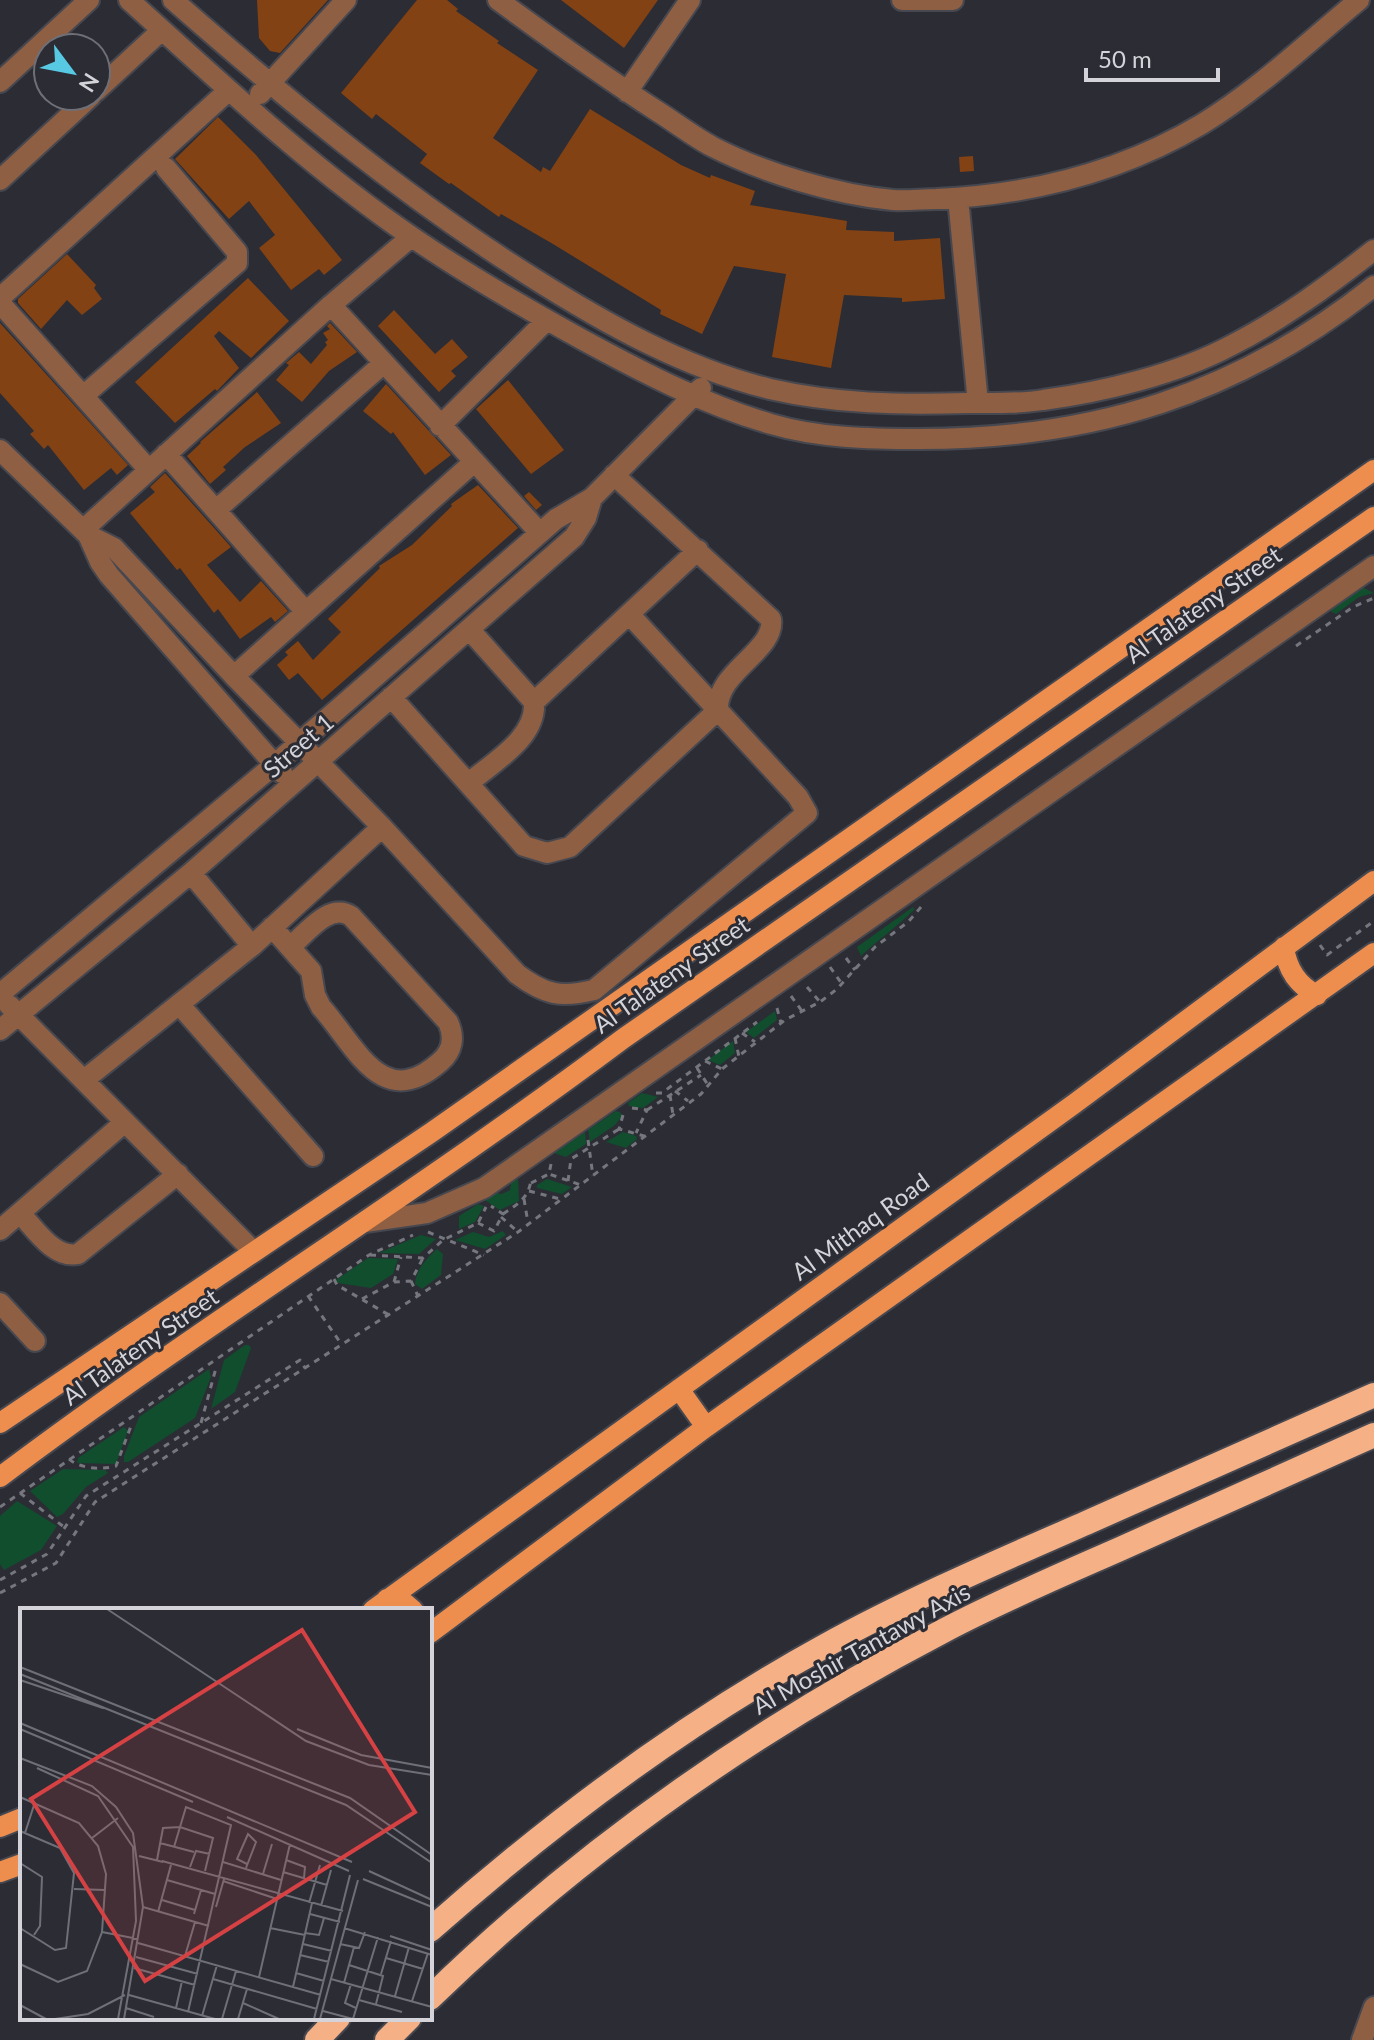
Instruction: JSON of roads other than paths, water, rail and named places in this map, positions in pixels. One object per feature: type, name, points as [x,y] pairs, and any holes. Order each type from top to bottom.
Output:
[{"type":"highway","name":"Al Moshir Tantawy Axis","points":[[432,1928],[523,1851],[638,1764],[734,1700],[822,1648],[935,1590],[1374,1395]]},
{"type":"highway","name":"Al Moshir Tantawy Axis","points":[[432,1996],[496,1937],[601,1849],[712,1768],[827,1695],[923,1641],[1009,1599],[1374,1435]]},
{"type":"highway","points":[[317,2040],[336,2020]]},
{"type":"highway","points":[[387,2040],[407,2020]]},
{"type":"main road","name":"Al Talateny Street","points":[[0,1423],[432,1132],[1374,470]]},
{"type":"main road","name":"Al Talateny Street","points":[[0,1477],[99,1405],[524,1113],[624,1038],[1374,517]]},
{"type":"main road","name":"Al Mithaq Road","points":[[380,1604],[1074,1104],[1374,881]]},
{"type":"main road","points":[[1284,947],[1293,976],[1308,991],[1317,995]]},
{"type":"main road","points":[[432,1632],[706,1427],[1374,953]]},
{"type":"main road","points":[[679,1389],[706,1427]]},
{"type":"main road","points":[[380,1604],[406,1604],[411,1608]]},
{"type":"main road","points":[[0,1827],[20,1819]]},
{"type":"main road","points":[[0,1872],[20,1865]]},
{"type":"street","points":[[0,82],[89,0]]},
{"type":"street","points":[[129,0],[228,91],[411,237],[619,360],[694,395],[772,425],[842,437],[977,439],[1045,432],[1112,419],[1177,398],[1240,372],[1300,339],[1374,286]]},
{"type":"street","points":[[173,0],[358,157],[500,257],[630,334],[717,373],[772,389],[844,401],[906,405],[1041,401],[1164,372],[1231,346],[1285,314],[1374,250]]},
{"type":"street","points":[[248,107],[346,0]]},
{"type":"street","points":[[498,0],[627,92],[713,147],[771,171],[832,189],[894,200],[958,198],[1021,191],[1084,176],[1144,154],[1201,124],[1254,87],[1347,4]]},
{"type":"street","points":[[627,92],[690,0]]},
{"type":"street","points":[[902,0],[953,0]]},
{"type":"street","points":[[112,76],[162,30]]},
{"type":"street","points":[[149,470],[0,301],[228,91]]},
{"type":"street","points":[[0,180],[74,112]]},
{"type":"street","points":[[83,396],[237,263],[239,258],[166,168]]},
{"type":"street","points":[[958,198],[978,403]]},
{"type":"street","points":[[85,532],[166,454],[411,237]]},
{"type":"street","points":[[331,305],[540,533]]},
{"type":"street","points":[[440,426],[547,320]]},
{"type":"street","points":[[216,510],[384,363]]},
{"type":"street","name":"Street 1","points":[[0,995],[300,743],[556,519],[592,498],[717,373]]},
{"type":"street","points":[[0,450],[85,532],[114,548],[382,827],[517,974],[534,987],[554,994],[574,995],[594,990],[807,813],[798,797],[630,615]]},
{"type":"street","points":[[166,454],[306,612]]},
{"type":"street","points":[[234,676],[474,462]]},
{"type":"street","points":[[614,475],[768,614],[772,624],[770,635],[729,679],[717,700],[718,710]]},
{"type":"street","name":"Street 1","points":[[0,1030],[191,873],[574,537],[586,518],[592,498]]},
{"type":"street","points":[[85,532],[109,575],[293,784]]},
{"type":"street","points":[[534,702],[698,550]]},
{"type":"street","points":[[365,1222],[407,1218],[447,1206],[484,1188],[1374,566]]},
{"type":"street","points":[[469,629],[534,702],[535,716],[529,730],[469,783]]},
{"type":"street","points":[[391,697],[524,846],[547,853],[570,847],[718,710]]},
{"type":"street","points":[[84,1080],[252,946],[382,827]]},
{"type":"street","points":[[191,873],[252,946]]},
{"type":"street","points":[[272,927],[311,971],[315,995],[321,1007],[379,1075],[396,1081],[414,1080],[445,1057],[452,1036],[444,1015],[347,913],[331,913],[290,947]]},
{"type":"street","points":[[0,995],[254,1252]]},
{"type":"street","points":[[179,1004],[313,1156]]},
{"type":"street","points":[[0,1230],[125,1122]]},
{"type":"street","points":[[20,1213],[57,1251],[71,1256],[78,1254],[178,1174]]},
{"type":"street","points":[[0,1303],[35,1341]]},
{"type":"street","points":[[1362,2040],[1374,2007]]}]
